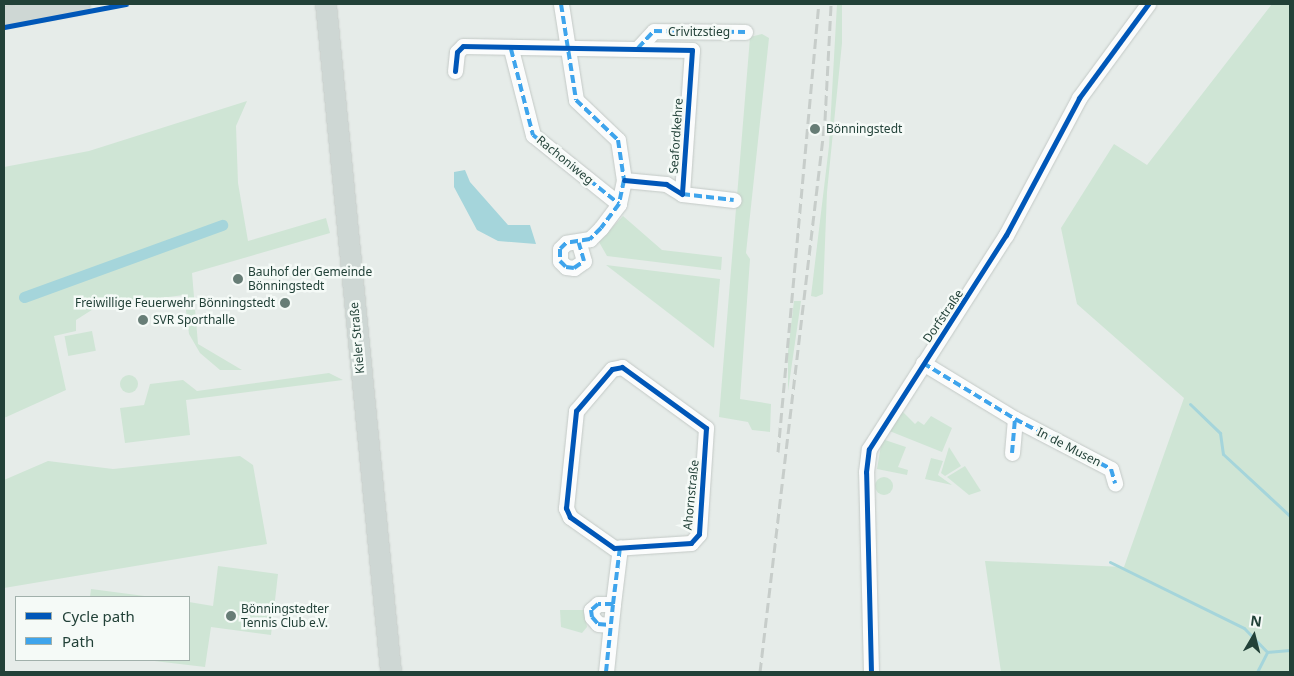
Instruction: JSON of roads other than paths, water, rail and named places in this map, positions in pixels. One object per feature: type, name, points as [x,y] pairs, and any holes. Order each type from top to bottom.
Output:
[{"type":"main road","points":[[4,17],[80,4]]},
{"type":"main road","name":"Kieler Straße","points":[[326,4],[390,672]]},
{"type":"street","points":[[561,4],[576,100],[618,140],[624,180],[619,204],[590,239],[579,243]]},
{"type":"street","name":"Dorfstraße","points":[[871,672],[866,465],[869,449],[1006,235],[1079,98],[1148,4]]},
{"type":"street","name":"Crivitzstieg","points":[[638,48],[654,32],[745,32]]},
{"type":"street","points":[[455,71],[457,52],[463,46],[569,50],[638,48]]},
{"type":"street","name":"Seafordkehre","points":[[638,48],[694,49],[682,194]]},
{"type":"street","name":"Rachoniweg","points":[[511,49],[533,135],[619,204]]},
{"type":"street","name":"Seafordkehre","points":[[624,180],[666,184],[682,194],[734,200]]},
{"type":"street","name":"In de Musen","points":[[923,363],[1015,419],[1111,469],[1115,483]]},
{"type":"street","name":"Ahornstraße","points":[[622,367],[706,428],[699,534],[691,543],[620,547],[614,548],[570,517],[566,508],[576,411],[612,369],[622,367]]},
{"type":"street","points":[[1012,453],[1015,419]]},
{"type":"street","points":[[606,672],[620,547]]},
{"type":"street","points":[[610,625],[598,624],[591,610],[598,604],[613,604]]},
{"type":"water","points":[[465,170],[470,182],[508,225],[530,225],[536,244],[498,241],[477,230],[454,187],[454,172]]},
{"type":"waterway","points":[[24,297],[222,225]]},
{"type":"waterway","points":[[1190,404],[1220,433],[1223,454],[1290,516]]},
{"type":"waterway","points":[[1110,562],[1244,628],[1267,652]]},
{"type":"waterway","points":[[1257,672],[1267,652],[1290,650]]},
{"type":"railway","points":[[778,452],[819,4]]},
{"type":"railway","points":[[760,672],[825,120],[831,4]]},
{"type":"place","name":"Bönningstedt","points":[[815,129]]},
{"type":"place","name":"Bauhof der Gemeinde Bönningstedt","points":[[238,279]]},
{"type":"place","name":"Freiwillige Feuerwehr Bönningstedt","points":[[285,303]]},
{"type":"place","name":"SVR Sporthalle","points":[[143,320]]},
{"type":"place","name":"Bönningstedter Tennis Club e.V.","points":[[231,616]]}]
